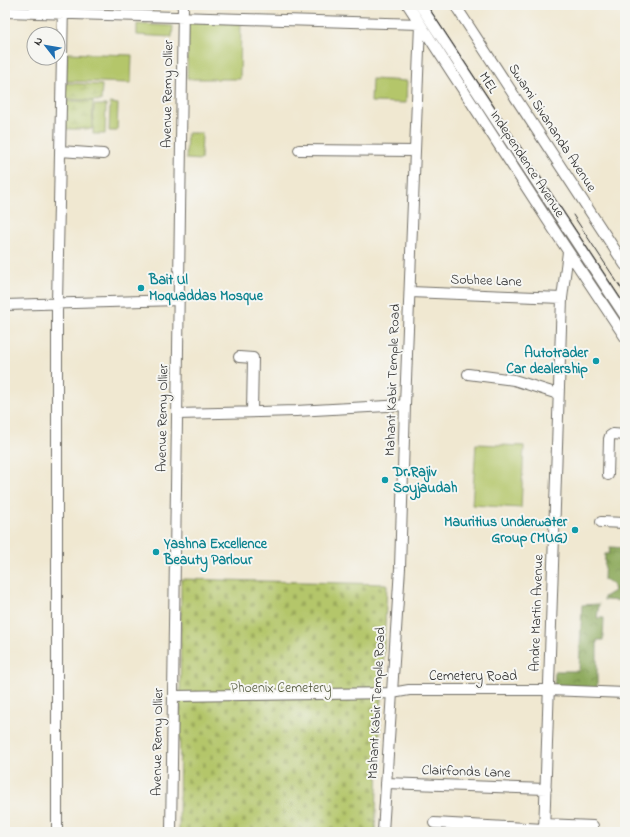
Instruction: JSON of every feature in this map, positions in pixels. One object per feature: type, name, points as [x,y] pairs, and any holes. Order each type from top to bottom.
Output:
[{"type":"street","name":"Avenue Remy Ollier","points":[[171,832],[183,5]]},
{"type":"street","name":"Independence Avenue","points":[[408,5],[568,252],[625,337]]},
{"type":"street","name":"MEL","points":[[420,5],[625,316]]},
{"type":"street","name":"Swami Sivananda Avenue","points":[[455,5],[625,266]]},
{"type":"street","points":[[57,832],[57,303],[63,9]]},
{"type":"street","points":[[5,12],[63,9],[183,17],[420,24]]},
{"type":"street","name":"Mahant Kabir Temple Road","points":[[383,832],[400,568],[420,24]]},
{"type":"street","points":[[298,150],[415,151]]},
{"type":"street","points":[[60,152],[103,154]]},
{"type":"street","name":"Andre Martin Avenue","points":[[544,828],[562,298],[568,252]]},
{"type":"street","name":"Sobhee Lane","points":[[410,292],[562,298]]},
{"type":"street","points":[[5,305],[178,300]]},
{"type":"street","points":[[239,358],[253,358],[252,412]]},
{"type":"street","points":[[468,374],[514,380],[558,394]]},
{"type":"street","points":[[177,414],[405,405]]},
{"type":"street","points":[[608,475],[610,436],[613,434],[625,435]]},
{"type":"street","points":[[601,522],[625,523]]},
{"type":"street","name":"Cemetery Road","points":[[173,696],[392,693],[409,690],[549,690],[625,693]]},
{"type":"street","name":"Clairfonds Lane","points":[[386,782],[546,789]]},
{"type":"street","points":[[434,823],[544,828],[593,826]]},
{"type":"green space","points":[[188,22],[241,22],[240,79],[187,79]]},
{"type":"green space","points":[[137,24],[173,26],[172,37],[137,35]]},
{"type":"green space","points":[[67,53],[132,55],[131,83],[66,81]]},
{"type":"green space","points":[[372,79],[407,81],[406,103],[371,102]]},
{"type":"green space","points":[[66,83],[102,85],[101,101],[65,99]]},
{"type":"green space","points":[[65,101],[93,101],[92,129],[64,129]]},
{"type":"green space","points":[[110,103],[118,104],[117,131],[109,131]]},
{"type":"green space","points":[[94,105],[106,105],[105,134],[93,134]]},
{"type":"green space","points":[[187,133],[202,133],[201,160],[186,159]]},
{"type":"green space","points":[[476,444],[524,446],[521,508],[472,505]]},
{"type":"green space","points":[[610,547],[625,548],[625,601],[604,600],[604,597],[614,591],[612,583],[604,580],[605,554],[609,554]]},
{"type":"green space","name":"Phoenix Cemetery","points":[[181,579],[387,584],[375,832],[179,832]]},
{"type":"green space","points":[[599,604],[597,618],[604,618],[603,640],[597,640],[597,689],[554,687],[555,671],[579,671],[582,605]]},
{"type":"tram line","points":[[427,5],[625,305]]},
{"type":"tram line","points":[[573,215],[625,294]]},
{"type":"place","name":"Bait Ul Moquaddas Mosque","points":[[141,288]]},
{"type":"place","name":"Autotrader Car dealership","points":[[596,361]]},
{"type":"place","name":"Dr.Rajiv Soyjaudah","points":[[385,480]]},
{"type":"place","name":"Mauritius Underwater Group (MUG)","points":[[575,530]]},
{"type":"place","name":"Yashna Excellence Beauty Parlour","points":[[156,552]]}]
